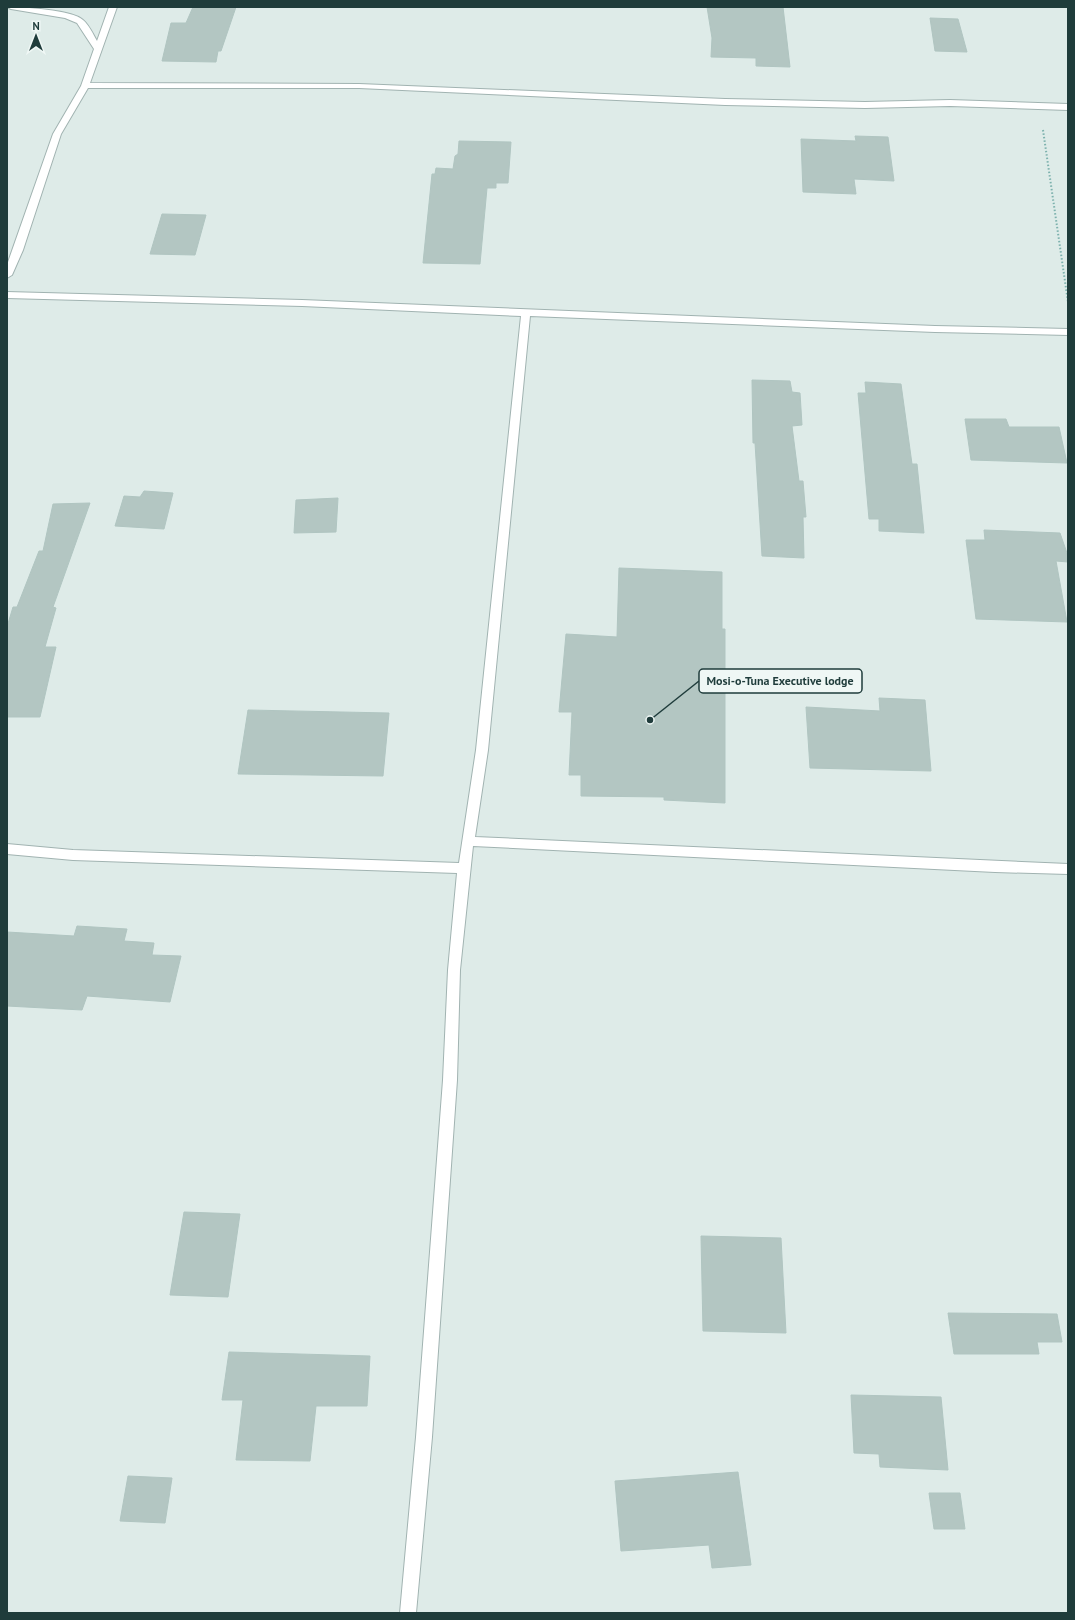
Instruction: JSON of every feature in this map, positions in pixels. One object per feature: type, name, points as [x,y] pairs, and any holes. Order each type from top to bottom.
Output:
[{"type":"street","points":[[12,7],[67,16],[80,21],[99,50]]},
{"type":"street","points":[[7,275],[18,250],[57,134],[85,86],[113,7]]},
{"type":"street","points":[[85,86],[132,84],[359,86],[725,102],[865,105],[950,103],[1068,107]]},
{"type":"street","points":[[7,295],[310,303],[935,329],[1068,332]]},
{"type":"street","points":[[408,1613],[450,1080],[454,970],[464,868],[482,750],[526,313]]},
{"type":"street","points":[[468,841],[995,867],[1068,869]]},
{"type":"street","points":[[7,849],[73,855],[464,868]]},
{"type":"path","points":[[1040,107],[1068,302]]},
{"type":"building","points":[[193,7],[236,7],[221,51],[218,51],[216,62],[162,61],[171,23],[186,23]]},
{"type":"building","points":[[707,7],[783,7],[790,67],[756,66],[756,58],[711,57],[712,38]]},
{"type":"building","points":[[930,18],[958,19],[967,52],[935,51]]},
{"type":"building","points":[[855,136],[888,137],[894,181],[854,179],[856,194],[803,192],[801,139],[856,141]]},
{"type":"building","points":[[459,141],[511,142],[508,183],[496,183],[496,188],[487,188],[480,264],[423,263],[432,174],[435,174],[436,168],[453,169],[455,156],[458,154]]},
{"type":"building","points":[[162,214],[206,215],[195,255],[150,254]]},
{"type":"building","points":[[752,380],[790,381],[792,392],[800,393],[802,425],[792,426],[799,481],[803,481],[806,517],[803,517],[804,558],[762,556],[755,443],[753,443]]},
{"type":"building","points":[[865,382],[901,384],[912,464],[917,464],[924,533],[879,531],[879,519],[869,519],[858,393],[866,393]]},
{"type":"building","points":[[965,419],[1006,419],[1009,427],[1059,427],[1067,463],[971,460]]},
{"type":"building","points":[[144,491],[173,493],[164,529],[115,526],[124,496],[140,497]]},
{"type":"building","points":[[338,498],[336,532],[294,533],[296,500]]},
{"type":"building","points":[[90,503],[53,607],[56,608],[45,647],[56,647],[40,717],[7,717],[7,627],[13,607],[17,607],[39,551],[43,551],[53,504]]},
{"type":"building","points":[[984,530],[1060,533],[1068,556],[1068,562],[1056,561],[1067,622],[976,619],[966,540],[985,540]]},
{"type":"building","points":[[619,568],[722,572],[722,629],[725,629],[725,803],[664,800],[664,797],[581,796],[581,775],[569,775],[572,712],[559,712],[566,634],[617,637]]},
{"type":"building","points":[[879,698],[925,700],[931,771],[810,768],[806,707],[880,711]]},
{"type":"building","points":[[248,710],[389,713],[383,776],[238,774]]},
{"type":"building","points":[[77,926],[127,929],[124,941],[154,943],[152,955],[181,956],[170,1002],[87,996],[82,1010],[7,1006],[7,932],[74,936]]},
{"type":"building","points":[[184,1212],[240,1214],[228,1297],[170,1295]]},
{"type":"building","points":[[701,1236],[781,1238],[786,1333],[703,1331]]},
{"type":"building","points":[[948,1313],[1057,1314],[1062,1342],[1037,1342],[1039,1354],[954,1354]]},
{"type":"building","points":[[229,1352],[370,1356],[367,1406],[316,1406],[310,1461],[236,1460],[243,1400],[222,1400]]},
{"type":"building","points":[[851,1395],[941,1397],[948,1470],[880,1467],[879,1454],[854,1453]]},
{"type":"building","points":[[738,1472],[751,1565],[712,1568],[709,1545],[621,1551],[615,1481]]},
{"type":"building","points":[[128,1476],[172,1478],[165,1523],[120,1521]]},
{"type":"building","points":[[929,1493],[960,1493],[965,1529],[934,1529]]},
{"type":"place","name":"Mosi-o-Tuna Executive lodge","points":[[650,720]]}]
